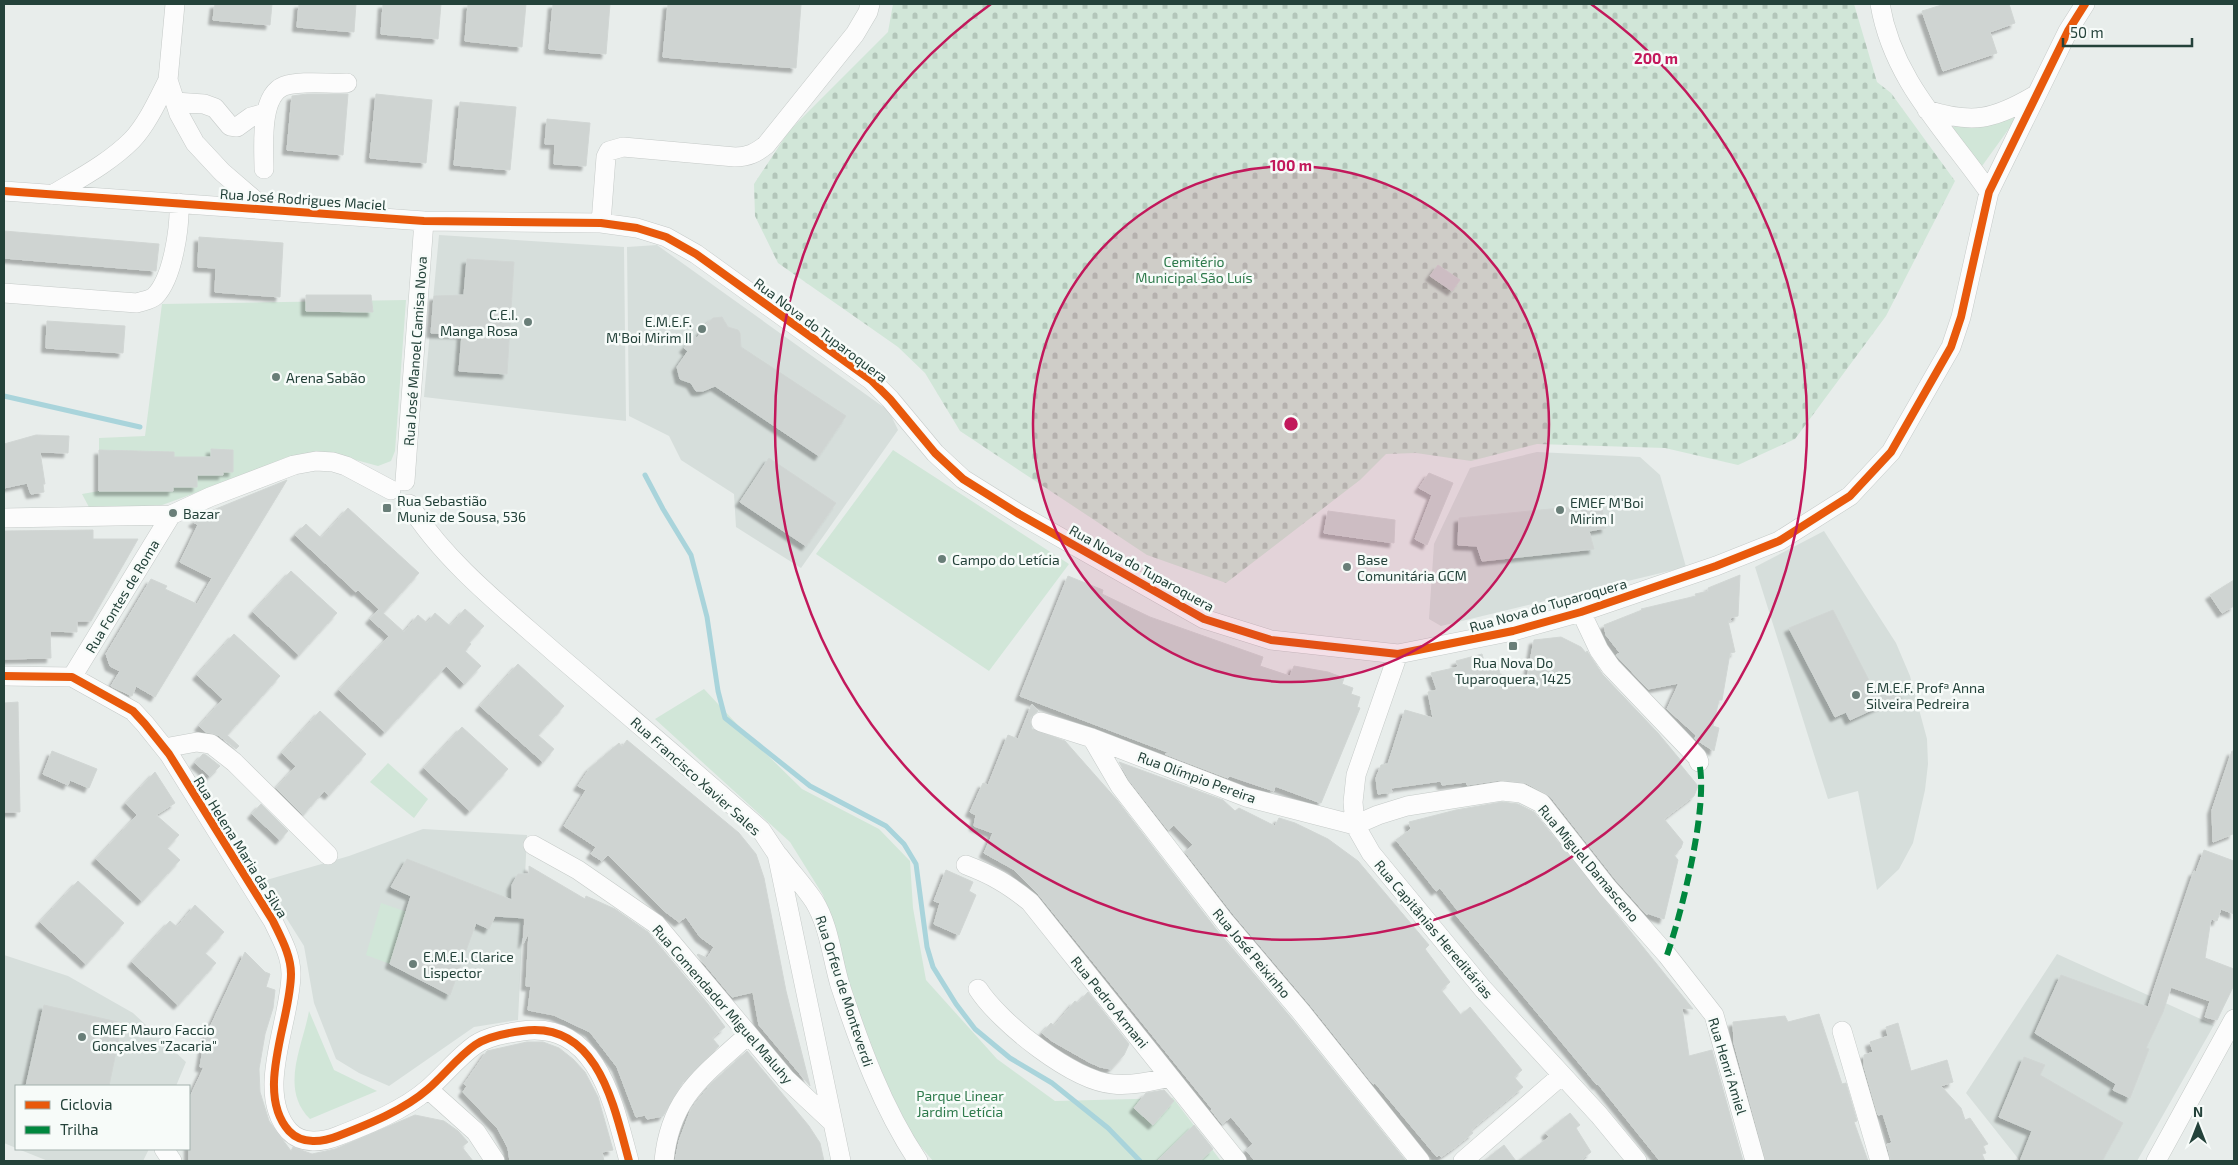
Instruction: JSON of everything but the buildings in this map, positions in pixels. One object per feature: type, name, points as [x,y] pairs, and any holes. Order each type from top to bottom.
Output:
[{"type":"street","points":[[52,195],[108,161],[133,138],[153,110],[168,80],[175,4]]},
{"type":"street","points":[[601,223],[606,157],[609,151],[623,147],[735,157],[746,157],[756,153],[766,145],[855,34],[868,12],[870,4]]},
{"type":"street","points":[[1880,4],[1892,49],[1908,81],[1927,110],[1965,157],[1989,192]]},
{"type":"street","name":"Rua Nova do Tuparoquera","points":[[601,223],[637,228],[666,236],[696,254],[871,380],[890,399],[935,453],[963,479],[1019,514],[1204,619],[1270,640],[1398,654],[1512,631],[1581,612],[1716,566],[1779,541],[1850,496],[1891,452],[1951,347],[1961,317],[1989,192],[2034,96],[2068,31],[2085,4]]},
{"type":"street","points":[[168,80],[179,114],[195,142],[222,172],[266,209]]},
{"type":"street","points":[[264,169],[265,113],[275,92],[284,86],[299,84],[347,83]]},
{"type":"street","points":[[1927,110],[1964,119],[1985,117],[2008,111],[2034,96]]},
{"type":"street","points":[[175,102],[204,104],[216,108],[230,126],[237,127],[251,117],[265,113]]},
{"type":"street","name":"Rua José Rodrigues Maciel","points":[[4,191],[424,220],[601,223]]},
{"type":"street","points":[[4,293],[137,303],[154,297],[165,282],[180,224],[179,203]]},
{"type":"street","name":"Rua José Manoel Camisa Nova","points":[[398,485],[424,220]]},
{"type":"street","points":[[4,518],[171,515],[210,497],[294,465],[316,461],[333,462],[398,485]]},
{"type":"street","name":"Rua Francisco Xavier Sales","points":[[398,485],[394,500],[401,504],[409,504],[420,522],[439,544],[498,603],[761,830],[777,854],[831,1122],[841,1161]]},
{"type":"street","name":"Rua Fontes de Roma","points":[[72,677],[171,515]]},
{"type":"street","points":[[1581,612],[1599,650],[1611,667],[1697,757],[1699,762]]},
{"type":"street","name":"Rua Capitânias Hereditárias","points":[[1398,654],[1356,775],[1353,802],[1355,825],[1371,853],[1483,989],[1599,1115],[1637,1161]]},
{"type":"street","points":[[4,676],[72,677]]},
{"type":"street","name":"Rua Helena Maria da Silva","points":[[72,677],[133,711],[164,748],[273,921],[286,950],[291,972],[289,999],[273,1072],[280,1116],[289,1132],[303,1141],[326,1140],[355,1130],[405,1105],[428,1089],[476,1045],[505,1033],[534,1029],[555,1033],[579,1045],[597,1068],[610,1096],[629,1161]]},
{"type":"street","name":"Rua Olímpio Pereira","points":[[1041,722],[1092,738],[1246,797],[1355,825]]},
{"type":"street","name":"Rua José Peixinho","points":[[1092,738],[1120,786],[1208,900],[1302,1013],[1420,1161]]},
{"type":"street","points":[[164,748],[197,742],[211,744],[234,762],[328,855]]},
{"type":"street","name":"Rua Miguel Damasceno","points":[[1355,825],[1407,806],[1502,791],[1521,793],[1541,803],[1607,887],[1667,955]]},
{"type":"street","name":"Rua Comendador Miguel Maluhy","points":[[532,845],[578,870],[656,924],[786,1080],[831,1122]]},
{"type":"street","name":"Rua Orfeu de Monteverdi","points":[[777,854],[814,902],[823,922],[854,1027],[878,1090],[902,1138],[918,1161]]},
{"type":"street","name":"Rua Pedro Armani","points":[[966,865],[1007,883],[1030,902],[1170,1077],[1230,1159]]},
{"type":"street","name":"Rua Henri Amiel","points":[[1667,955],[1714,1015],[1756,1161]]},
{"type":"street","points":[[978,989],[985,1000],[1029,1042],[1076,1072],[1098,1082],[1114,1084],[1138,1083],[1170,1077]]},
{"type":"street","points":[[2156,1161],[2234,1019]]},
{"type":"street","points":[[1842,1031],[1880,1161]]},
{"type":"street","points":[[664,1161],[665,1148],[681,1100],[700,1078],[748,1036]]},
{"type":"street","points":[[1463,1161],[1562,1075]]},
{"type":"street","points":[[428,1089],[476,1132],[496,1161]]},
{"type":"street","points":[[165,1150],[172,1161]]},
{"type":"shaded area","name":"C.E.I. Manga Rosa","points":[[439,235],[624,247],[626,421],[424,397]]},
{"type":"shaded area","name":"E.M.E.F. M'Boi Mirim II","points":[[657,245],[889,411],[898,430],[801,568],[736,527],[734,494],[681,460],[669,436],[629,416],[627,247]]},
{"type":"shaded area","name":"EMEF M'Boi Mirim I","points":[[1537,452],[1640,457],[1660,475],[1686,567],[1441,626],[1429,619],[1434,544],[1470,468]]},
{"type":"shaded area","name":"E.M.E.F. Profª Anna Silveira Pedreira","points":[[1824,531],[1896,643],[1910,676],[1927,739],[1928,764],[1925,790],[1913,843],[1899,869],[1877,890],[1858,791],[1828,799],[1755,567]]},
{"type":"shaded area","name":"E.M.E.I. Clarice Lispector","points":[[423,829],[527,835],[518,1020],[474,1027],[389,1086],[359,1073],[336,1059],[314,1003],[304,946],[263,881],[349,856]]},
{"type":"shaded area","points":[[2057,954],[2214,1025],[2137,1161],[2020,1161],[1966,1093]]},
{"type":"shaded area","name":"EMEF Mauro Faccio Gonçalves \"Zacaria\"","points":[[4,955],[68,976],[133,1013],[186,1062],[176,1085],[15,1085],[15,1148],[4,1143]]},
{"type":"shaded area","points":[[20,1150],[148,1150],[143,1161],[48,1161]]},
{"type":"green space","name":"Cemitério Municipal São Luís","points":[[893,4],[1854,4],[1877,82],[1891,93],[1955,181],[1886,316],[1795,439],[1738,465],[1665,448],[1537,444],[1471,461],[1416,453],[1386,454],[1360,480],[1226,583],[1147,555],[960,431],[925,373],[898,347],[778,263],[755,216],[754,184],[789,131],[888,32]]},
{"type":"green space","points":[[2018,116],[1977,173],[1952,127]]},
{"type":"green space","name":"Arena Sabão","points":[[406,300],[395,451],[391,461],[378,466],[345,457],[287,457],[247,474],[154,508],[90,509],[82,494],[99,491],[99,438],[145,436],[162,304]]},
{"type":"green space","name":"Campo do Letícia","points":[[893,450],[1069,564],[989,671],[816,554]]},
{"type":"green space","name":"Parque Linear Jardim Letícia","points":[[704,689],[802,789],[879,829],[910,861],[913,908],[926,980],[997,1059],[1055,1101],[1173,1098],[1221,1161],[933,1161],[904,1127],[859,1015],[823,895],[790,842],[655,719]]},
{"type":"green space","points":[[388,763],[428,799],[414,818],[370,782]]},
{"type":"green space","points":[[381,903],[407,912],[390,964],[366,955]]},
{"type":"green space","points":[[309,1011],[334,1070],[377,1091],[310,1119],[301,1107],[296,1094],[294,1080]]},
{"type":"waterway","points":[[4,396],[140,427]]},
{"type":"waterway","points":[[645,475],[691,555],[707,617],[718,691],[725,718],[810,786],[886,826],[904,844],[916,864],[927,947],[933,967],[956,1004],[975,1029],[1010,1058],[1052,1083],[1108,1128],[1140,1161]]},
{"type":"marked path","points":[[1667,955],[1680,913],[1697,830],[1701,781],[1699,762]]},
{"type":"cycle path","points":[[4,191],[424,221],[601,223],[637,228],[666,237],[696,254],[871,380],[890,399],[935,453],[963,479],[1019,514],[1204,619],[1271,640],[1398,654],[1513,631],[1581,612],[1716,566],[1779,541],[1850,496],[1891,452],[1951,347],[1961,317],[1989,192],[2068,31],[2085,4]]},
{"type":"cycle path","points":[[4,676],[72,677],[133,711],[169,754],[273,921],[287,953],[291,974],[274,1076],[275,1096],[279,1115],[289,1131],[294,1135],[300,1139],[319,1141],[362,1127],[419,1097],[463,1055],[480,1042],[492,1037],[522,1031],[548,1031],[569,1039],[585,1053],[598,1071],[609,1093],[617,1116],[629,1161]]},
{"type":"place","name":"C.E.I. Manga Rosa","points":[[528,322]]},
{"type":"place","name":"E.M.E.F. M'Boi Mirim II","points":[[702,329]]},
{"type":"place","name":"Arena Sabão","points":[[276,377]]},
{"type":"place","name":"Rua Sebastião Muniz de Sousa, 536","points":[[387,508]]},
{"type":"place","name":"EMEF M'Boi Mirim I","points":[[1560,510]]},
{"type":"place","name":"Bazar","points":[[173,513]]},
{"type":"place","name":"Campo do Letícia","points":[[942,559]]},
{"type":"place","name":"Base Comunitária GCM","points":[[1347,567]]},
{"type":"place","name":"Rua Nova Do Tuparoquera, 1425","points":[[1513,646]]},
{"type":"place","name":"E.M.E.F. Profª Anna Silveira Pedreira","points":[[1856,695]]},
{"type":"place","name":"E.M.E.I. Clarice Lispector","points":[[413,964]]},
{"type":"place","name":"EMEF Mauro Faccio Gonçalves \"Zacaria\"","points":[[82,1037]]}]
